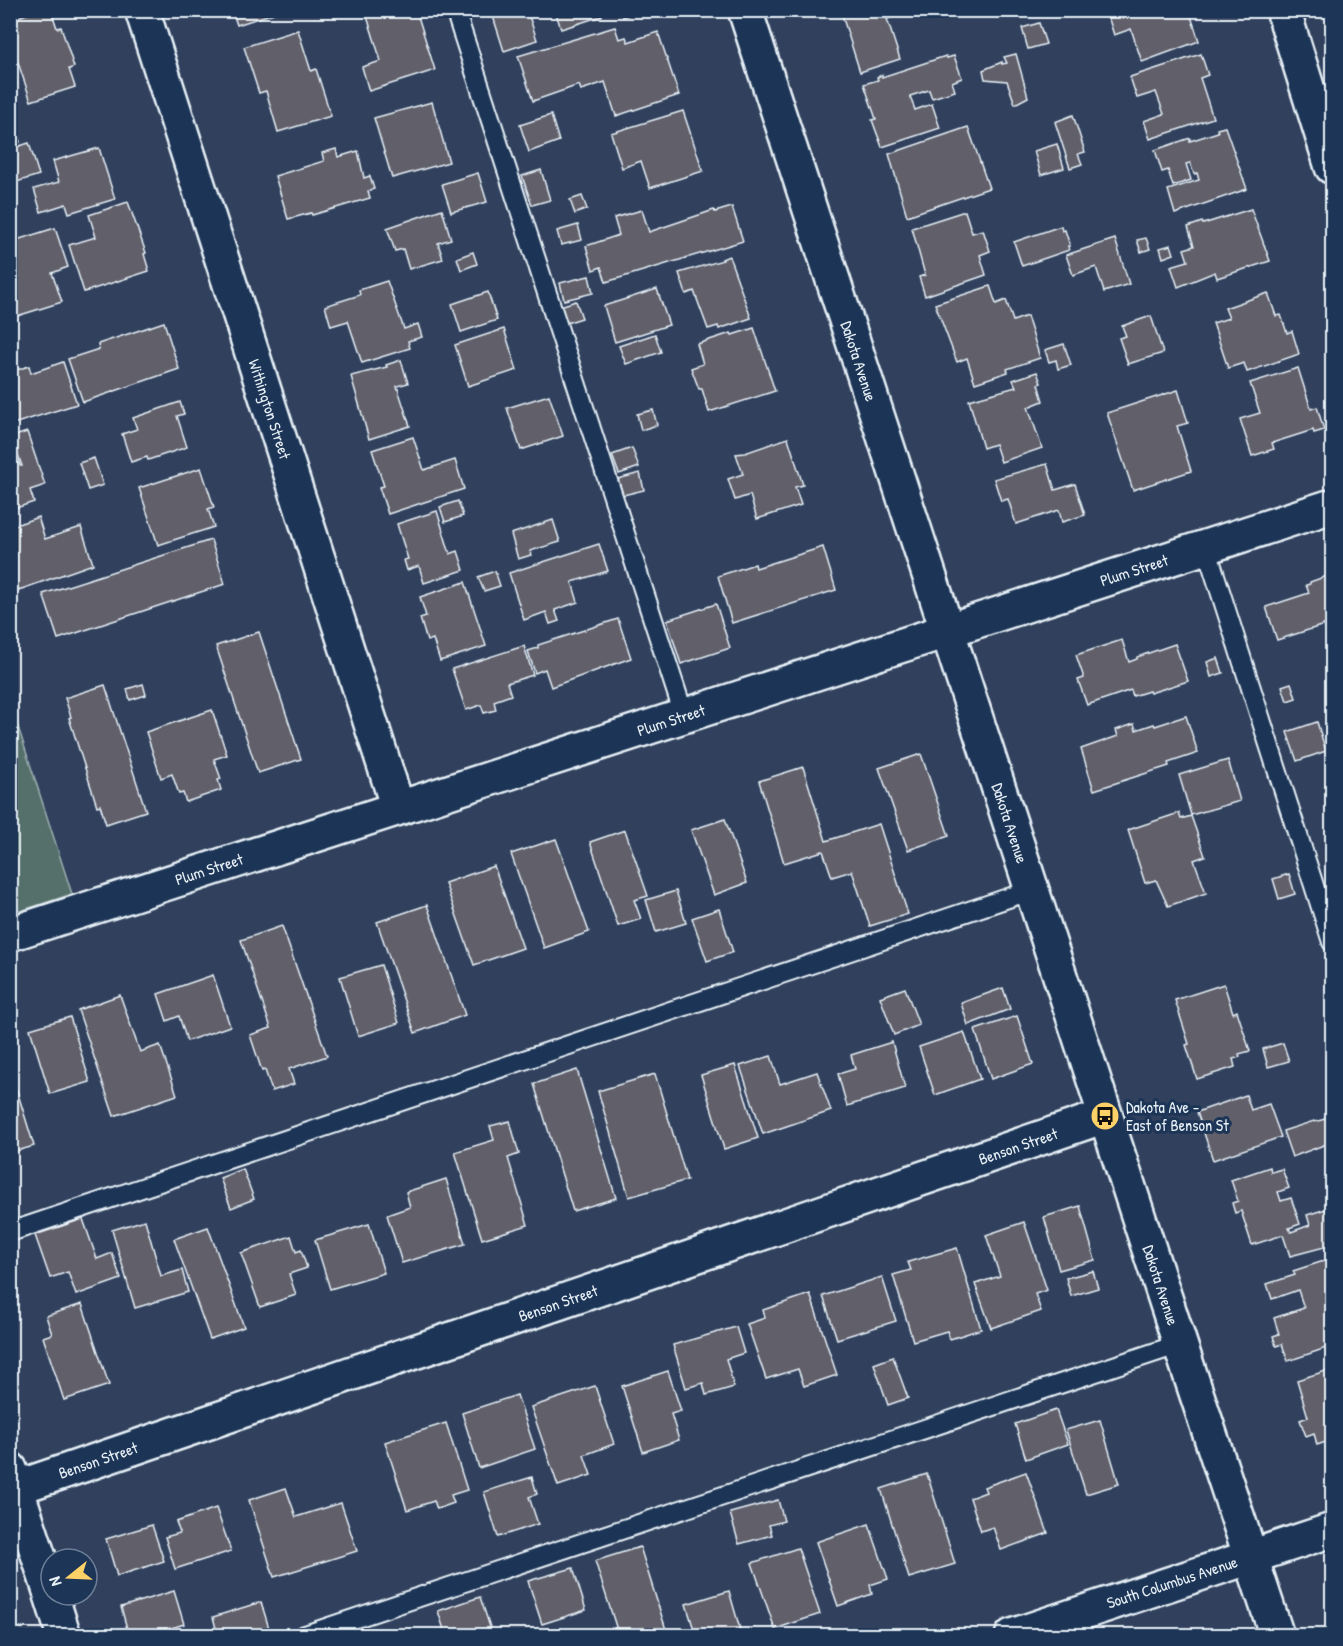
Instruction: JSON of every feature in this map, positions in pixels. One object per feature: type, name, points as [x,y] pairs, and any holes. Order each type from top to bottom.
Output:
[{"type":"street","name":"Withington Street","points":[[142,10],[398,808]]},
{"type":"street","name":"Dakota Avenue","points":[[745,10],[1105,1116],[1277,1635]]},
{"type":"street","points":[[1282,10],[1332,167]]},
{"type":"street","name":"Plum Street","points":[[10,934],[1332,506]]},
{"type":"street","name":"Benson Street","points":[[13,1482],[1105,1116]]},
{"type":"street","points":[[13,1482],[39,1559]]},
{"type":"street","name":"South Columbus Avenue","points":[[1012,1635],[1332,1530]]},
{"type":"street","points":[[55,1607],[64,1635]]},
{"type":"lane","points":[[455,10],[684,716]]},
{"type":"lane","points":[[1206,547],[1332,942]]},
{"type":"lane","points":[[10,1232],[1032,890]]},
{"type":"lane","points":[[302,1635],[1180,1344]]},
{"type":"green space","points":[[10,702],[72,894],[11,914],[10,914]]},
{"type":"building","points":[[38,10],[51,10],[57,28],[61,27],[74,67],[69,69],[75,87],[31,101],[10,39],[10,20]]},
{"type":"building","points":[[232,10],[283,10],[237,25]]},
{"type":"building","points":[[365,10],[416,10],[435,70],[369,91],[362,67],[381,61]]},
{"type":"building","points":[[491,10],[527,10],[537,40],[504,51]]},
{"type":"building","points":[[555,10],[602,10],[602,16],[561,29]]},
{"type":"building","points":[[621,10],[644,10],[623,17]]},
{"type":"building","points":[[847,10],[914,10],[887,19],[900,59],[860,72],[841,12]]},
{"type":"building","points":[[1106,10],[1189,10],[1199,41],[1142,62],[1131,29],[1114,35]]},
{"type":"building","points":[[1039,23],[1046,44],[1028,49],[1022,28]]},
{"type":"building","points":[[615,27],[619,39],[626,37],[628,42],[658,32],[679,95],[616,116],[605,82],[581,90],[579,85],[533,101],[518,56]]},
{"type":"building","points":[[298,30],[311,71],[316,69],[331,116],[278,132],[266,91],[259,93],[244,47]]},
{"type":"building","points":[[1016,54],[1028,97],[1015,104],[1007,81],[985,79],[983,70],[1002,62],[1002,64],[1007,63],[1004,57]]},
{"type":"building","points":[[1201,54],[1208,75],[1200,78],[1213,118],[1150,139],[1144,121],[1164,114],[1156,92],[1137,98],[1130,77]]},
{"type":"building","points":[[946,56],[947,58],[954,56],[962,78],[952,82],[955,91],[932,98],[929,90],[910,96],[915,110],[932,104],[940,128],[882,147],[872,120],[876,119],[864,84],[878,80],[877,77],[882,75],[882,77]]},
{"type":"building","points":[[432,102],[449,162],[392,178],[374,118]]},
{"type":"building","points":[[683,111],[703,171],[650,188],[641,161],[622,168],[611,133]]},
{"type":"building","points":[[10,113],[20,142],[10,145]]},
{"type":"building","points":[[551,115],[559,141],[529,152],[520,125]]},
{"type":"building","points":[[1073,115],[1085,152],[1078,154],[1082,164],[1070,168],[1055,122]]},
{"type":"building","points":[[968,127],[989,188],[907,216],[889,154]]},
{"type":"building","points":[[1225,127],[1247,189],[1175,214],[1168,190],[1199,180],[1197,173],[1194,174],[1190,163],[1186,164],[1191,180],[1173,186],[1168,170],[1162,172],[1155,150],[1190,138],[1190,141],[1218,132],[1217,129]]},
{"type":"building","points":[[29,143],[39,175],[10,184],[10,149]]},
{"type":"building","points":[[1057,144],[1064,168],[1041,175],[1034,151]]},
{"type":"building","points":[[99,148],[115,199],[69,213],[66,204],[41,212],[34,189],[59,182],[53,161]]},
{"type":"building","points":[[336,149],[338,157],[358,151],[364,178],[370,176],[374,189],[368,191],[370,198],[312,215],[311,213],[288,219],[275,176],[324,161],[322,153]]},
{"type":"building","points":[[541,170],[550,200],[532,205],[522,176]]},
{"type":"building","points":[[478,173],[487,202],[451,212],[442,184]]},
{"type":"building","points":[[582,196],[587,209],[575,214],[570,200]]},
{"type":"building","points":[[128,202],[146,253],[144,254],[149,271],[84,292],[69,245],[96,237],[89,215]]},
{"type":"building","points":[[732,207],[743,241],[606,282],[601,267],[593,270],[586,246],[619,235],[614,218],[642,210],[649,232],[714,210],[715,212]]},
{"type":"building","points":[[442,209],[451,239],[438,243],[443,259],[409,269],[403,249],[395,251],[387,228]]},
{"type":"building","points":[[1251,209],[1270,261],[1217,278],[1215,272],[1178,287],[1171,266],[1188,261],[1184,249],[1194,246],[1188,227]]},
{"type":"building","points":[[965,211],[972,233],[983,230],[990,251],[980,255],[986,275],[925,296],[919,277],[925,275],[912,228]]},
{"type":"building","points":[[578,225],[582,240],[561,245],[557,231]]},
{"type":"building","points":[[1061,226],[1062,231],[1065,230],[1069,250],[1022,266],[1014,242]]},
{"type":"building","points":[[55,228],[68,267],[52,273],[62,302],[17,316],[10,297],[10,242]]},
{"type":"building","points":[[1146,238],[1150,249],[1141,252],[1137,240]]},
{"type":"building","points":[[1115,239],[1129,284],[1104,292],[1096,267],[1073,275],[1066,255]]},
{"type":"building","points":[[1171,245],[1174,254],[1163,258],[1160,248]]},
{"type":"building","points":[[473,252],[477,264],[461,270],[457,258]]},
{"type":"building","points":[[729,256],[751,318],[719,329],[718,326],[708,329],[694,291],[686,294],[679,273],[723,260]]},
{"type":"building","points":[[589,276],[593,293],[564,300],[560,283]]},
{"type":"building","points":[[387,281],[404,329],[418,324],[422,337],[408,341],[410,348],[362,363],[348,321],[331,326],[325,306],[360,295],[359,290]]},
{"type":"building","points":[[990,286],[996,304],[1006,300],[1013,321],[1027,316],[1040,358],[975,383],[967,358],[957,362],[935,304]]},
{"type":"building","points":[[657,289],[669,325],[615,342],[604,306]]},
{"type":"building","points":[[488,292],[497,320],[461,332],[452,304]]},
{"type":"building","points":[[1268,293],[1276,316],[1281,315],[1287,333],[1292,331],[1299,354],[1247,372],[1244,363],[1228,368],[1213,323],[1229,318],[1225,308]]},
{"type":"building","points":[[576,301],[582,318],[566,323],[560,306]]},
{"type":"building","points":[[1151,316],[1163,353],[1128,364],[1119,338],[1126,336],[1122,326]]},
{"type":"building","points":[[164,322],[179,369],[83,402],[68,359],[99,349],[98,344]]},
{"type":"building","points":[[754,328],[775,391],[709,412],[702,389],[699,389],[691,368],[703,364],[697,344]]},
{"type":"building","points":[[504,329],[517,370],[468,386],[455,345]]},
{"type":"building","points":[[655,334],[661,352],[626,364],[619,346]]},
{"type":"building","points":[[1064,344],[1071,365],[1058,369],[1056,360],[1049,362],[1045,350]]},
{"type":"building","points":[[401,360],[408,383],[397,386],[410,426],[369,439],[351,376],[387,367],[386,365]]},
{"type":"building","points":[[63,362],[77,404],[10,425],[10,372],[29,366],[31,373]]},
{"type":"building","points":[[1298,368],[1311,409],[1317,407],[1324,430],[1314,433],[1313,430],[1272,443],[1274,449],[1252,456],[1240,419],[1260,413],[1250,383]]},
{"type":"building","points":[[1037,372],[1043,401],[1028,407],[1042,448],[1001,462],[995,444],[983,448],[969,400],[1016,387],[1013,380]]},
{"type":"building","points":[[1178,390],[1188,423],[1177,426],[1191,471],[1133,490],[1107,413]]},
{"type":"building","points":[[549,395],[563,436],[521,450],[507,408]]},
{"type":"building","points":[[180,402],[184,414],[177,416],[187,447],[148,460],[147,457],[131,462],[122,434],[137,429],[133,418]]},
{"type":"building","points":[[653,410],[657,425],[641,430],[637,414]]},
{"type":"building","points":[[27,432],[45,485],[30,490],[34,502],[10,510],[10,449],[14,448],[20,466],[22,466],[12,437]]},
{"type":"building","points":[[413,437],[424,470],[455,460],[464,489],[388,514],[379,487],[384,486],[372,450]]},
{"type":"building","points":[[788,438],[803,485],[795,487],[801,505],[757,519],[750,495],[735,500],[728,479],[743,474],[736,454]]},
{"type":"building","points":[[632,448],[639,467],[619,474],[612,455]]},
{"type":"building","points":[[94,458],[103,485],[88,490],[79,463]]},
{"type":"building","points":[[1047,464],[1055,490],[1075,484],[1085,515],[1062,522],[1059,510],[1016,524],[1008,499],[1001,501],[994,479]]},
{"type":"building","points":[[201,468],[214,507],[208,509],[214,527],[158,545],[139,488]]},
{"type":"building","points":[[640,473],[644,490],[623,495],[618,479]]},
{"type":"building","points":[[458,501],[463,516],[445,522],[440,507]]},
{"type":"building","points":[[437,511],[450,554],[458,551],[464,570],[424,583],[419,566],[407,570],[404,560],[408,559],[397,524]]},
{"type":"building","points":[[38,517],[45,539],[81,527],[93,564],[13,592],[10,584],[10,527]]},
{"type":"building","points":[[553,520],[560,542],[530,551],[531,555],[518,559],[511,534]]},
{"type":"building","points":[[211,540],[225,584],[58,639],[43,594]]},
{"type":"building","points":[[599,544],[608,571],[572,582],[578,602],[555,610],[559,621],[550,624],[546,612],[524,620],[509,573]]},
{"type":"building","points":[[823,547],[836,590],[732,623],[718,576],[755,564],[756,568]]},
{"type":"building","points":[[495,571],[500,586],[484,591],[478,577]]},
{"type":"building","points":[[1332,574],[1332,649],[1324,625],[1277,640],[1266,607],[1309,593],[1306,585]]},
{"type":"building","points":[[465,582],[486,646],[440,661],[433,639],[427,641],[420,618],[426,616],[420,597]]},
{"type":"building","points":[[716,604],[730,648],[681,664],[667,620]]},
{"type":"building","points":[[618,619],[631,658],[551,687],[545,669],[535,673],[528,651],[538,648],[538,645]]},
{"type":"building","points":[[259,632],[301,759],[258,773],[216,646]]},
{"type":"building","points":[[1122,640],[1129,662],[1175,644],[1188,681],[1133,696],[1131,690],[1087,705],[1078,680],[1084,678],[1076,655]]},
{"type":"building","points":[[524,646],[533,675],[507,683],[511,695],[494,701],[496,710],[484,713],[481,705],[466,710],[452,669]]},
{"type":"building","points":[[1218,658],[1223,673],[1211,677],[1207,662]]},
{"type":"building","points":[[1291,683],[1296,698],[1287,701],[1282,686]]},
{"type":"building","points":[[143,684],[146,695],[130,700],[127,689]]},
{"type":"building","points":[[105,685],[146,811],[106,824],[100,805],[97,806],[69,718],[71,717],[65,698]]},
{"type":"building","points":[[212,710],[227,755],[214,759],[221,779],[218,780],[221,790],[186,802],[183,793],[179,794],[172,774],[161,778],[146,732]]},
{"type":"building","points":[[1186,716],[1198,753],[1168,763],[1169,766],[1094,790],[1081,749],[1118,736],[1116,730],[1134,724],[1136,730]]},
{"type":"building","points":[[1317,722],[1326,751],[1297,761],[1287,732]]},
{"type":"building","points":[[921,754],[949,836],[908,850],[879,768]]},
{"type":"building","points":[[1228,760],[1240,801],[1191,815],[1179,775]]},
{"type":"building","points":[[803,767],[826,841],[879,824],[908,914],[870,926],[852,871],[832,877],[823,851],[784,863],[759,781]]},
{"type":"building","points":[[1179,813],[1181,819],[1191,816],[1205,856],[1194,860],[1206,893],[1168,906],[1156,880],[1145,883],[1128,830]]},
{"type":"building","points":[[725,819],[747,883],[714,895],[691,830]]},
{"type":"building","points":[[625,830],[648,896],[634,900],[641,919],[618,926],[590,842]]},
{"type":"building","points":[[556,839],[589,932],[544,948],[511,854]]},
{"type":"building","points":[[494,866],[523,948],[474,965],[445,883]]},
{"type":"building","points":[[1289,874],[1295,894],[1279,899],[1273,879]]},
{"type":"building","points":[[676,891],[686,923],[656,932],[646,900]]},
{"type":"building","points":[[427,905],[465,1015],[415,1033],[377,922]]},
{"type":"building","points":[[719,909],[733,952],[707,961],[692,918]]},
{"type":"building","points":[[282,926],[327,1056],[289,1069],[294,1084],[272,1091],[265,1070],[262,1071],[250,1035],[271,1028],[241,940]]},
{"type":"building","points":[[381,965],[399,1023],[358,1036],[340,977]]},
{"type":"building","points":[[213,975],[230,1026],[187,1041],[179,1016],[167,1021],[158,994]]},
{"type":"building","points":[[1224,984],[1233,1013],[1237,1011],[1250,1051],[1239,1054],[1240,1057],[1233,1059],[1235,1067],[1197,1079],[1175,1000]]},
{"type":"building","points":[[905,988],[919,1025],[894,1035],[880,997]]},
{"type":"building","points":[[1003,988],[1010,1009],[968,1025],[961,1003]]},
{"type":"building","points":[[120,995],[140,1052],[160,1045],[177,1095],[114,1116],[78,1010]]},
{"type":"building","points":[[1017,1016],[1033,1064],[991,1079],[975,1030]]},
{"type":"building","points":[[70,1017],[90,1082],[50,1094],[30,1029]]},
{"type":"building","points":[[964,1032],[980,1079],[935,1095],[919,1047]]},
{"type":"building","points":[[892,1042],[905,1088],[847,1106],[838,1074],[855,1069],[851,1055]]},
{"type":"building","points":[[1283,1043],[1289,1061],[1268,1067],[1263,1049]]},
{"type":"building","points":[[771,1056],[780,1084],[817,1072],[831,1111],[763,1134],[740,1066]]},
{"type":"building","points":[[735,1065],[758,1138],[724,1149],[701,1075]]},
{"type":"building","points":[[10,1068],[34,1146],[10,1153]]},
{"type":"building","points":[[577,1070],[616,1198],[573,1211],[534,1084]]},
{"type":"building","points":[[655,1074],[687,1180],[629,1197],[598,1091]]},
{"type":"building","points":[[1246,1095],[1251,1110],[1269,1104],[1281,1137],[1213,1160],[1197,1112]]},
{"type":"building","points":[[1332,1115],[1332,1142],[1292,1157],[1283,1131]]},
{"type":"building","points":[[510,1121],[519,1154],[508,1158],[528,1225],[482,1239],[455,1152],[494,1140],[490,1126]]},
{"type":"building","points":[[1270,1167],[1271,1172],[1282,1169],[1289,1188],[1278,1192],[1281,1201],[1291,1198],[1300,1224],[1289,1228],[1291,1232],[1310,1225],[1307,1215],[1332,1207],[1332,1245],[1290,1256],[1283,1235],[1252,1245],[1241,1211],[1235,1213],[1232,1203],[1238,1201],[1231,1180]]},
{"type":"building","points":[[243,1169],[254,1199],[231,1208],[220,1178]]},
{"type":"building","points":[[446,1179],[465,1244],[402,1263],[387,1215],[410,1207],[406,1192]]},
{"type":"building","points":[[1080,1206],[1095,1260],[1059,1270],[1044,1217]]},
{"type":"building","points":[[83,1219],[97,1259],[112,1253],[121,1279],[76,1295],[68,1272],[50,1278],[35,1235]]},
{"type":"building","points":[[145,1220],[161,1276],[182,1270],[188,1292],[135,1308],[112,1230]]},
{"type":"building","points":[[1024,1222],[1047,1290],[1035,1294],[1041,1311],[991,1328],[975,1284],[1000,1276],[986,1235]]},
{"type":"building","points":[[369,1224],[384,1273],[330,1289],[315,1240]]},
{"type":"building","points":[[208,1227],[244,1327],[210,1339],[174,1239]]},
{"type":"building","points":[[291,1236],[296,1252],[301,1250],[307,1268],[289,1274],[296,1295],[260,1307],[241,1253]]},
{"type":"building","points":[[957,1248],[981,1329],[950,1339],[947,1331],[913,1341],[893,1275],[911,1270],[908,1262]]},
{"type":"building","points":[[1330,1259],[1332,1346],[1288,1361],[1282,1344],[1276,1346],[1273,1336],[1279,1334],[1274,1318],[1304,1308],[1298,1290],[1272,1299],[1267,1284],[1295,1275],[1293,1271]]},
{"type":"building","points":[[1093,1271],[1098,1288],[1071,1296],[1066,1278]]},
{"type":"building","points":[[882,1277],[896,1321],[837,1339],[823,1296]]},
{"type":"building","points":[[810,1294],[837,1375],[804,1386],[798,1369],[766,1379],[747,1324],[765,1318],[763,1310]]},
{"type":"building","points":[[82,1304],[109,1385],[64,1400],[43,1337],[52,1334],[46,1316]]},
{"type":"building","points":[[736,1327],[744,1353],[726,1359],[734,1387],[706,1395],[703,1383],[686,1388],[673,1345]]},
{"type":"building","points":[[893,1357],[908,1398],[888,1405],[874,1364]]},
{"type":"building","points":[[1332,1369],[1332,1440],[1317,1445],[1314,1433],[1306,1436],[1300,1420],[1308,1417],[1297,1380]]},
{"type":"building","points":[[668,1371],[681,1411],[671,1414],[679,1440],[643,1452],[622,1386]]},
{"type":"building","points":[[595,1386],[614,1444],[584,1455],[591,1475],[558,1486],[531,1407]]},
{"type":"building","points":[[517,1395],[535,1449],[479,1468],[462,1413]]},
{"type":"building","points":[[1056,1410],[1068,1444],[1026,1459],[1015,1424]]},
{"type":"building","points":[[1100,1420],[1119,1484],[1086,1494],[1066,1430]]},
{"type":"building","points":[[446,1423],[467,1490],[451,1495],[454,1503],[437,1509],[434,1501],[407,1510],[385,1442]]},
{"type":"building","points":[[1026,1472],[1048,1533],[1001,1550],[993,1527],[981,1531],[970,1498],[986,1492],[984,1487]]},
{"type":"building","points":[[927,1474],[955,1564],[909,1578],[881,1489]]},
{"type":"building","points":[[532,1477],[537,1494],[529,1497],[538,1524],[498,1537],[484,1492]]},
{"type":"building","points":[[286,1488],[296,1517],[341,1503],[357,1551],[274,1577],[249,1500]]},
{"type":"building","points":[[778,1500],[784,1521],[769,1525],[772,1535],[739,1544],[730,1513]]},
{"type":"building","points":[[216,1508],[231,1551],[175,1569],[165,1537],[180,1533],[176,1522]]},
{"type":"building","points":[[869,1524],[888,1579],[870,1585],[872,1594],[838,1606],[816,1542]]},
{"type":"building","points":[[152,1525],[164,1561],[117,1576],[106,1539]]},
{"type":"building","points":[[640,1547],[668,1636],[619,1636],[595,1561]]},
{"type":"building","points":[[798,1548],[820,1614],[775,1629],[752,1563]]},
{"type":"building","points":[[573,1568],[586,1610],[542,1624],[528,1581]]},
{"type":"building","points":[[174,1591],[184,1624],[147,1636],[129,1636],[121,1607]]},
{"type":"building","points":[[729,1591],[742,1636],[696,1636],[686,1604]]},
{"type":"building","points":[[480,1597],[493,1636],[446,1636],[438,1611]]},
{"type":"building","points":[[261,1602],[271,1635],[218,1636],[213,1617]]},
{"type":"place","name":"Dakota Ave - East of Benson St","points":[[1105,1116]]}]
